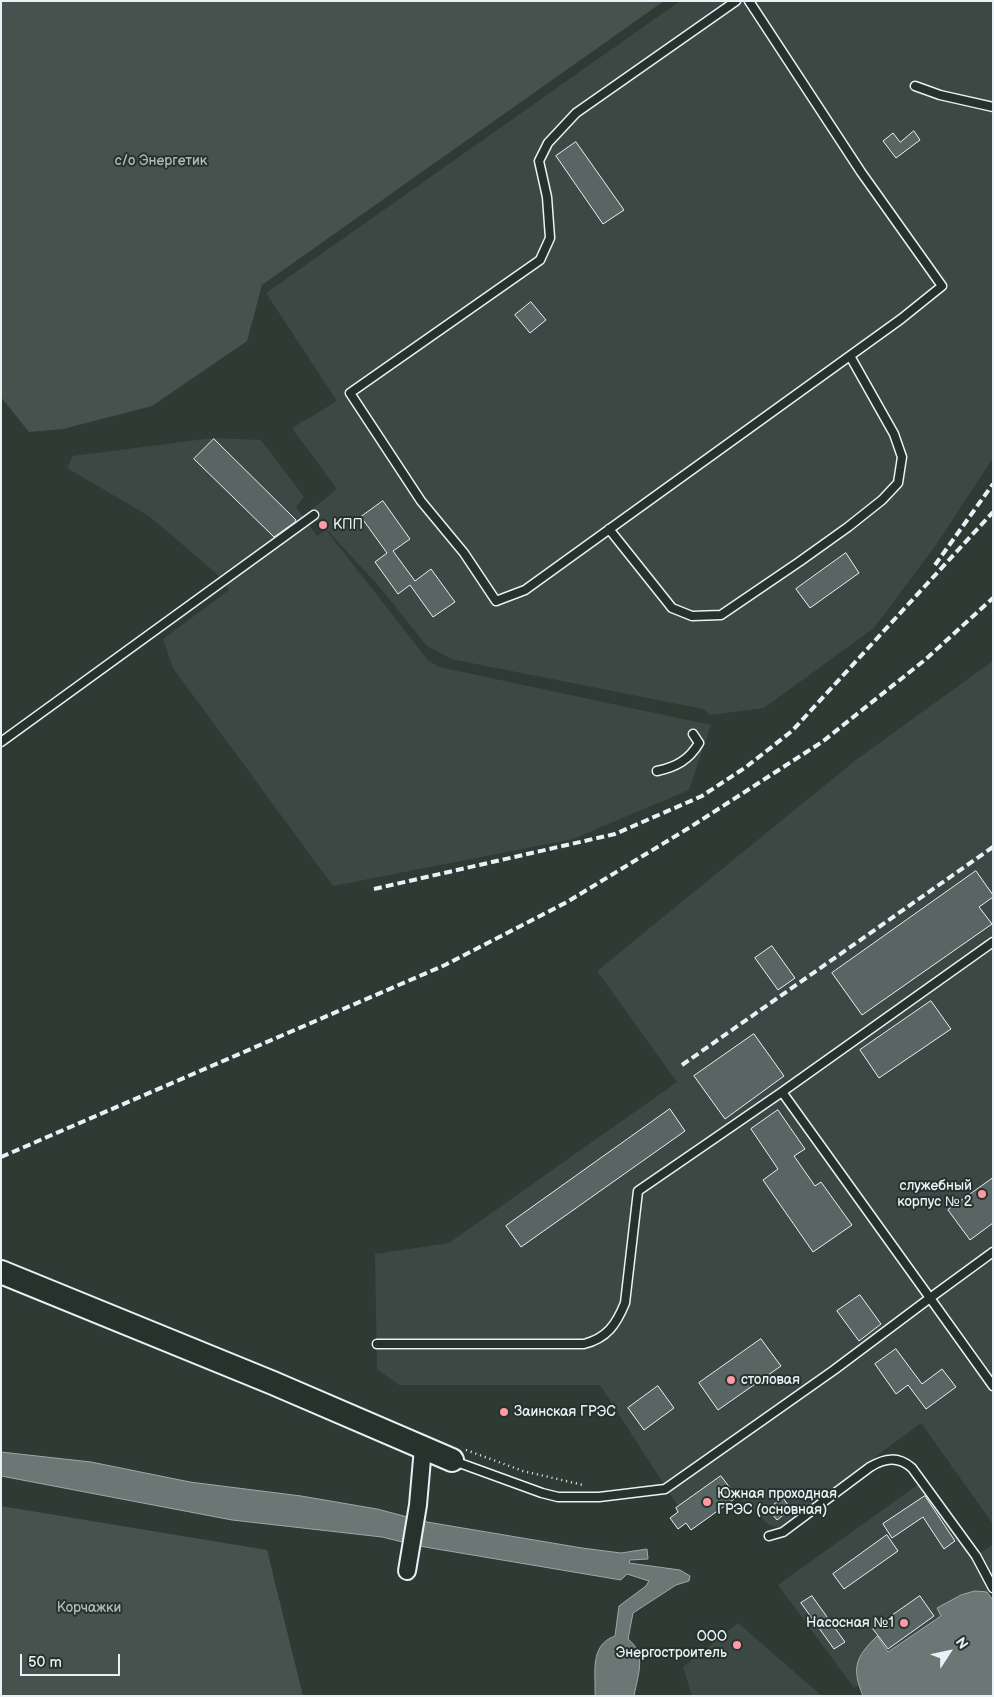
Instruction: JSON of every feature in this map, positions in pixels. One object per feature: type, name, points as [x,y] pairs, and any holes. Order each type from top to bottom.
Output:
[{"type":"street","points":[[1,1272],[452,1460]]},
{"type":"street","points":[[406,1571],[418,1505],[423,1448]]},
{"type":"lane","points":[[736,1],[576,113],[548,143],[539,160],[546,197],[550,238],[540,260],[350,393],[421,501],[464,553],[496,600],[526,590],[850,356],[942,286],[861,172],[749,1]]},
{"type":"lane","points":[[915,86],[940,95],[993,108]]},
{"type":"lane","points":[[609,529],[672,608],[692,616],[721,615],[813,552],[882,500],[898,483],[902,457],[894,434],[850,356]]},
{"type":"lane","points":[[1,742],[314,515]]},
{"type":"lane","points":[[657,771],[684,762],[693,754],[699,743],[693,734]]},
{"type":"lane","points":[[377,1344],[584,1344],[597,1341],[608,1333],[618,1320],[625,1303],[638,1191],[782,1092],[993,942]]},
{"type":"lane","points":[[782,1092],[993,1386]]},
{"type":"lane","points":[[452,1460],[558,1497],[599,1497],[665,1489],[834,1370],[993,1252]]},
{"type":"lane","points":[[769,1536],[783,1532],[879,1461],[904,1461],[912,1468],[976,1556],[993,1588]]},
{"type":"shaded area","points":[[680,1],[993,1],[993,458],[936,545],[874,628],[764,708],[710,715],[703,709],[451,659],[427,646],[377,584],[326,529],[323,531],[311,510],[337,489],[292,428],[337,401],[266,293]]},
{"type":"shaded area","points":[[213,438],[261,440],[304,497],[296,507],[317,536],[326,530],[428,660],[439,667],[711,725],[689,790],[573,839],[333,886],[173,668],[163,639],[229,590],[217,574],[149,516],[67,468],[73,456]]},
{"type":"shaded area","name":"Заинская ГРЭС","points":[[993,661],[993,1524],[921,1423],[780,1528],[769,1525],[737,1497],[691,1530],[686,1523],[678,1529],[670,1518],[678,1512],[676,1508],[678,1506],[600,1385],[399,1385],[377,1369],[375,1254],[449,1243],[677,1082],[597,971],[857,759]]},
{"type":"shaded area","points":[[1,1452],[91,1462],[190,1482],[301,1496],[377,1509],[427,1522],[582,1548],[621,1553],[647,1549],[648,1559],[630,1560],[629,1563],[680,1570],[690,1576],[689,1581],[676,1585],[633,1613],[628,1639],[638,1651],[640,1665],[634,1696],[595,1696],[595,1669],[598,1653],[601,1646],[607,1640],[615,1636],[619,1606],[646,1586],[649,1581],[627,1574],[621,1580],[419,1546],[382,1537],[232,1520],[1,1476]]},
{"type":"shaded area","points":[[920,1483],[974,1557],[993,1544],[993,1589],[854,1688],[778,1585]]},
{"type":"shaded area","points":[[975,1591],[987,1592],[993,1600],[993,1696],[863,1696],[857,1677],[858,1663],[864,1650],[877,1636],[888,1652],[941,1616],[937,1608],[961,1595]]},
{"type":"shaded area","name":"ООО Энергостроитель","points":[[738,1623],[822,1696],[692,1696],[683,1667]]},
{"type":"green space","name":"с/о Энергетик","points":[[1,1],[664,1],[262,285],[247,341],[152,406],[63,429],[29,432],[1,397]]},
{"type":"green space","name":"Корчажки","points":[[1,1506],[267,1550],[303,1696],[1,1696]]},
{"type":"building","points":[[914,131],[920,140],[896,158],[883,141],[893,133],[900,142]]},
{"type":"building","points":[[576,142],[624,210],[603,224],[556,156]]},
{"type":"building","points":[[531,302],[546,320],[530,333],[515,315]]},
{"type":"building","points":[[214,439],[296,520],[295,522],[274,537],[194,459]]},
{"type":"building","points":[[383,501],[410,539],[393,551],[415,581],[431,569],[455,602],[433,617],[410,585],[398,594],[375,562],[387,553],[361,517]]},
{"type":"building","points":[[846,553],[859,573],[810,608],[796,589]]},
{"type":"building","points":[[976,871],[993,895],[993,897],[979,907],[992,924],[862,1015],[832,973]]},
{"type":"building","points":[[772,946],[795,978],[778,990],[755,958]]},
{"type":"building","points":[[931,1001],[951,1029],[879,1078],[860,1050]]},
{"type":"building","points":[[754,1034],[784,1076],[725,1119],[694,1076]]},
{"type":"building","points":[[670,1109],[685,1131],[521,1247],[506,1226]]},
{"type":"building","points":[[778,1110],[805,1149],[794,1156],[815,1186],[821,1182],[852,1225],[813,1252],[763,1180],[778,1169],[751,1129]]},
{"type":"building","name":"служебный корпус № 2","points":[[993,1178],[993,1223],[970,1240],[948,1210]]},
{"type":"building","points":[[860,1295],[881,1324],[859,1341],[837,1311]]},
{"type":"building","name":"столовая","points":[[761,1339],[781,1366],[718,1410],[699,1383]]},
{"type":"building","points":[[896,1349],[922,1384],[942,1369],[956,1387],[926,1409],[908,1385],[896,1394],[875,1364]]},
{"type":"building","points":[[658,1386],[674,1408],[644,1430],[628,1408]]},
{"type":"building","name":"Южная проходная ГРЭС (основная)","points":[[721,1476],[737,1497],[691,1530],[686,1523],[678,1529],[670,1518],[678,1512],[676,1508]]},
{"type":"building","points":[[925,1496],[955,1541],[944,1549],[923,1517],[892,1538],[883,1524]]},
{"type":"building","points":[[783,1498],[791,1509],[777,1520],[768,1509]]},
{"type":"building","points":[[887,1535],[898,1551],[844,1589],[833,1574]]},
{"type":"building","points":[[812,1596],[845,1642],[834,1649],[801,1603]]},
{"type":"building","name":"Насосная №1","points":[[920,1596],[934,1616],[888,1649],[873,1629]]},
{"type":"railway","points":[[935,565],[993,484]]},
{"type":"railway","points":[[374,889],[615,834],[702,796],[746,767],[792,731],[993,512]]},
{"type":"railway","points":[[1,1157],[445,965],[567,902],[692,826],[822,742],[926,659],[993,598]]},
{"type":"railway","points":[[682,1065],[993,847]]},
{"type":"place","name":"КПП","points":[[323,525]]},
{"type":"place","name":"служебный корпус № 2","points":[[982,1194]]},
{"type":"place","name":"столовая","points":[[731,1380]]},
{"type":"place","name":"Заинская ГРЭС","points":[[504,1412]]},
{"type":"place","name":"Южная проходная ГРЭС (основная)","points":[[707,1502]]},
{"type":"place","name":"Насосная №1","points":[[904,1623]]},
{"type":"place","name":"ООО Энергостроитель","points":[[737,1645]]}]
